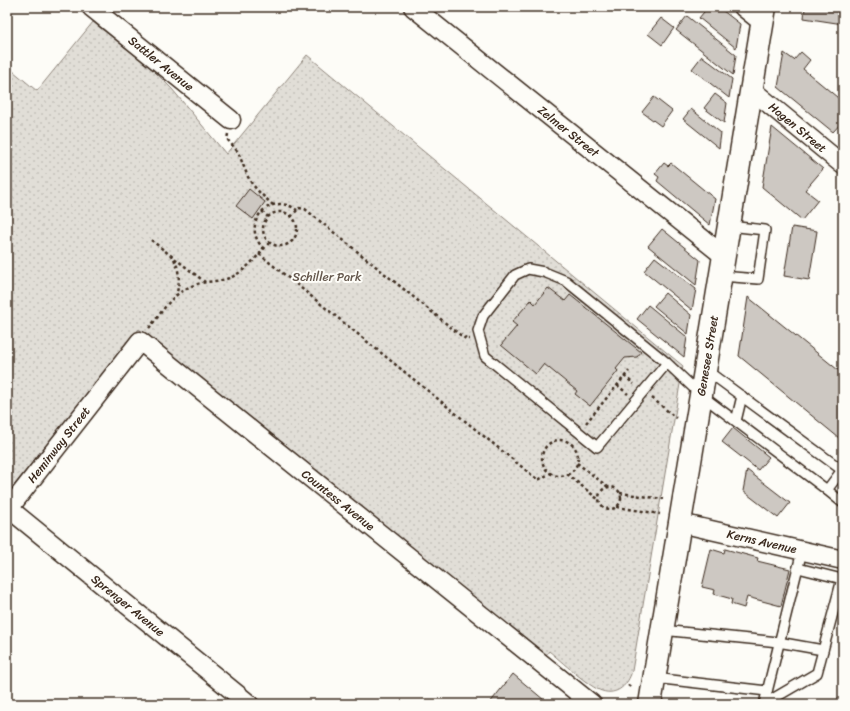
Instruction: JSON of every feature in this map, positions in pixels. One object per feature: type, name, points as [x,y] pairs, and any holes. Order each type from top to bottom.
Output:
[{"type":"main road","name":"Genesee Street","points":[[650,704],[764,15]]},
{"type":"street","name":"Sattler Avenue","points":[[91,7],[110,13],[231,120]]},
{"type":"street","name":"Zelmer Street","points":[[413,7],[723,266]]},
{"type":"street","points":[[743,7],[764,15]]},
{"type":"street","name":"Hagen Street","points":[[752,90],[843,165]]},
{"type":"street","name":"Countess Avenue","points":[[96,397],[140,341],[592,704]]},
{"type":"street","name":"Heminway Street","points":[[8,509],[96,397]]},
{"type":"street","name":"Sprenger Avenue","points":[[8,509],[249,704]]},
{"type":"street","name":"Kerns Avenue","points":[[680,523],[800,559],[843,560]]},
{"type":"lane","points":[[723,266],[758,279],[765,230],[729,226]]},
{"type":"lane","points":[[667,363],[597,447],[485,356],[478,331],[483,316],[515,275],[528,269],[544,272],[566,281],[667,363],[701,395],[843,502]]},
{"type":"lane","points":[[706,370],[842,470],[827,490]]},
{"type":"lane","points":[[736,422],[742,396]]},
{"type":"lane","points":[[800,559],[842,574],[817,673],[764,704],[778,642],[800,559]]},
{"type":"lane","points":[[662,630],[778,642],[823,650]]},
{"type":"lane","points":[[654,678],[767,691]]},
{"type":"path","points":[[227,139],[238,152],[252,184],[273,205]]},
{"type":"path","points":[[264,249],[258,241],[255,232],[257,218],[262,211],[273,205],[285,204],[297,210]]},
{"type":"path","points":[[292,217],[299,208],[305,209],[466,339]]},
{"type":"path","points":[[262,211],[268,217]]},
{"type":"path","points":[[281,212],[292,217],[297,228],[292,241],[288,244],[278,246],[266,239],[263,230],[265,221],[268,217],[272,214],[281,212]]},
{"type":"path","points":[[151,240],[205,282]]},
{"type":"path","points":[[145,334],[176,295],[192,285],[222,280],[235,275],[247,268],[270,242]]},
{"type":"path","points":[[260,254],[538,480],[551,474]]},
{"type":"path","points":[[173,257],[179,276],[176,295]]},
{"type":"path","points":[[584,426],[629,370]]},
{"type":"path","points":[[624,376],[636,386]]},
{"type":"path","points":[[617,385],[628,394]]},
{"type":"path","points":[[648,396],[676,418]]},
{"type":"path","points":[[555,440],[562,440],[573,445],[577,451],[577,463],[573,469],[567,474],[557,476],[551,474],[543,465],[542,453],[545,446],[555,440]]},
{"type":"path","points":[[577,463],[609,487],[616,488],[620,493],[622,500],[617,507]]},
{"type":"path","points":[[567,474],[599,500],[606,509],[614,509],[617,507],[660,514]]},
{"type":"path","points":[[599,500],[600,493],[605,488],[609,487]]},
{"type":"path","points":[[620,493],[663,499]]},
{"type":"path","points":[[628,685],[632,688]]},
{"type":"green space","name":"Schiller Park","points":[[93,22],[151,68],[172,89],[226,154],[307,55],[683,366],[632,671],[625,685],[617,691],[602,691],[590,685],[549,651],[546,655],[139,329],[7,494],[7,66],[37,91]]},
{"type":"building","points":[[708,7],[718,7],[740,24],[736,48],[699,18]]},
{"type":"building","points":[[805,7],[843,7],[843,24],[804,18]]},
{"type":"building","points":[[687,16],[736,55],[733,75],[676,30]]},
{"type":"building","points":[[661,18],[674,28],[662,45],[648,34]]},
{"type":"building","points":[[801,52],[810,60],[803,69],[843,102],[843,121],[833,132],[778,87],[784,53],[794,60]]},
{"type":"building","points":[[702,56],[732,79],[729,98],[692,69]]},
{"type":"building","points":[[715,94],[727,103],[724,123],[704,108]]},
{"type":"building","points":[[654,97],[672,111],[661,126],[642,112]]},
{"type":"building","points":[[691,109],[721,133],[719,148],[683,119]]},
{"type":"building","points":[[772,127],[823,169],[805,190],[818,200],[802,220],[762,187]]},
{"type":"building","points":[[664,163],[668,166],[671,163],[715,199],[710,225],[657,181],[659,177],[655,174]]},
{"type":"building","points":[[249,189],[265,202],[253,219],[236,206]]},
{"type":"building","points":[[792,227],[817,231],[809,280],[784,276]]},
{"type":"building","points":[[662,229],[700,260],[696,285],[648,246]]},
{"type":"building","points":[[655,257],[696,289],[692,310],[644,271]]},
{"type":"building","points":[[548,288],[565,301],[570,295],[641,352],[637,357],[625,358],[616,369],[618,371],[590,406],[575,394],[577,391],[544,364],[536,374],[501,345],[517,326],[512,322],[531,300],[535,304]]},
{"type":"building","points":[[665,293],[691,315],[688,334],[654,306]]},
{"type":"building","points":[[748,297],[843,374],[843,433],[839,438],[739,356]]},
{"type":"building","points":[[648,305],[687,337],[684,357],[637,319]]},
{"type":"building","points":[[733,428],[769,457],[758,470],[722,442]]},
{"type":"building","points":[[747,470],[790,503],[778,518],[743,491]]},
{"type":"building","points":[[711,549],[724,553],[725,549],[758,558],[757,561],[790,569],[781,606],[747,597],[744,608],[731,604],[732,599],[714,594],[715,590],[702,587]]},
{"type":"building","points":[[513,674],[544,700],[540,704],[489,704]]}]
